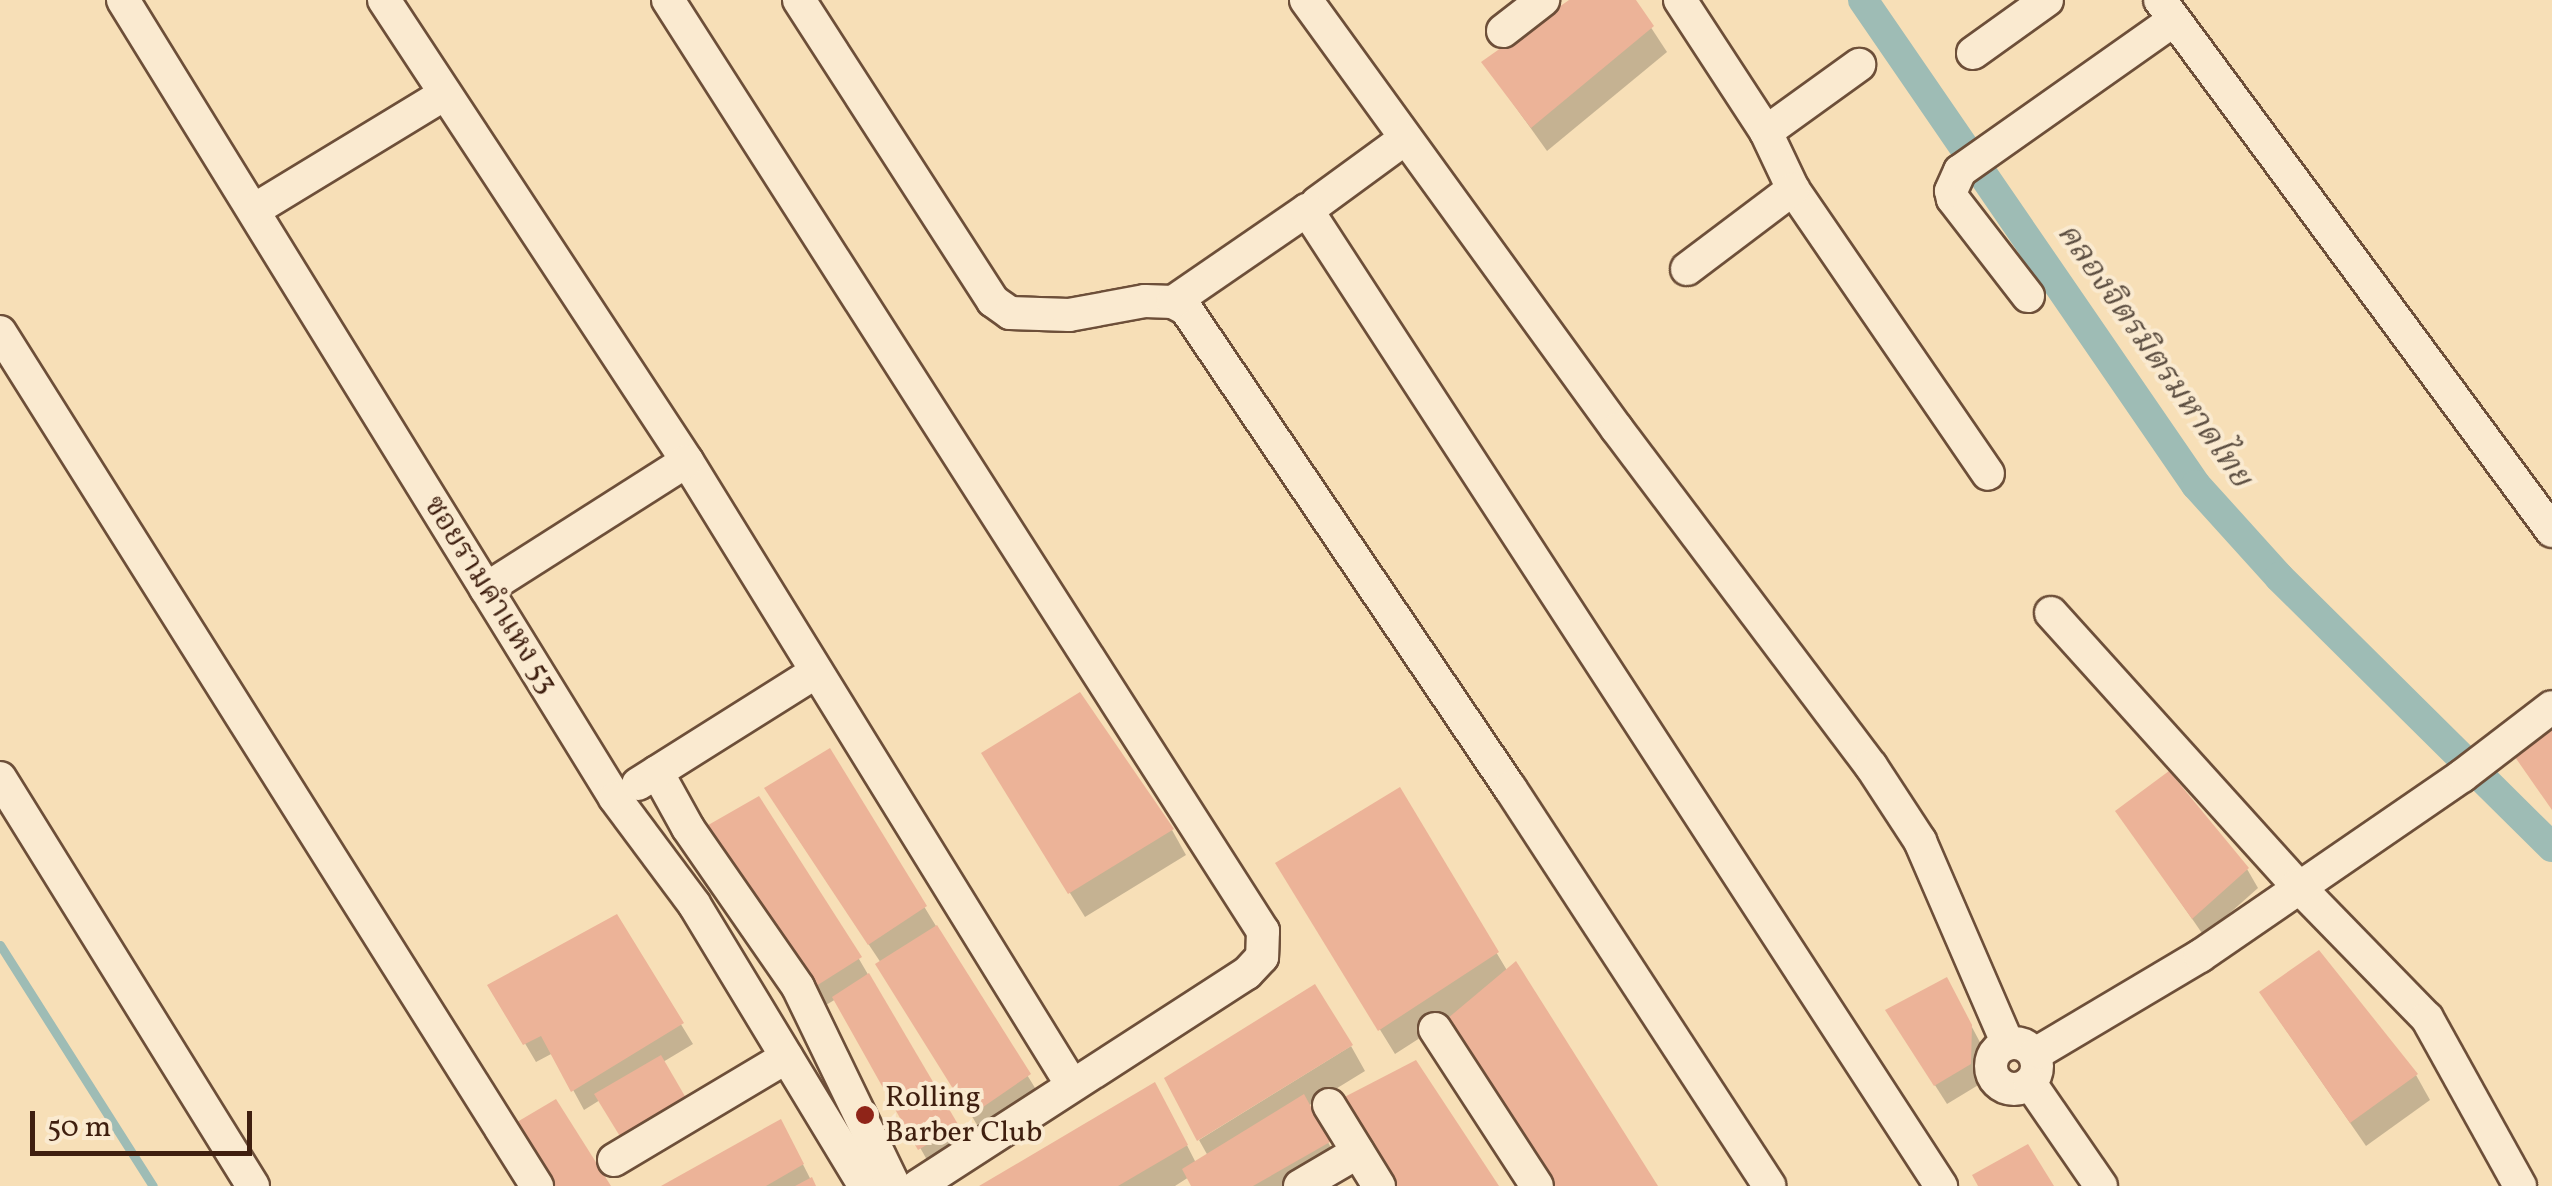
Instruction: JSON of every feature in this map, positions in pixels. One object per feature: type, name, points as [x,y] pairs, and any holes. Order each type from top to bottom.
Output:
[{"type":"street","name":"ซอยรามคำแหง 53","points":[[123,0],[615,798],[694,904],[864,1186]]},
{"type":"street","points":[[384,0],[687,461],[1072,1085]]},
{"type":"street","points":[[668,0],[1263,932],[1262,957],[1247,973],[918,1186]]},
{"type":"street","points":[[799,0],[993,300],[1010,313],[1069,315],[1145,300],[1173,302],[1186,309],[1510,788],[1769,1186]]},
{"type":"street","points":[[1306,0],[1404,140],[1871,766],[1920,841],[2024,1060],[2101,1186]]},
{"type":"street","points":[[1503,31],[1543,0]]},
{"type":"street","points":[[1680,0],[1766,132],[1793,190],[1988,474]]},
{"type":"street","points":[[1973,53],[2046,0]]},
{"type":"street","points":[[2028,296],[1953,199],[1951,192],[1960,172],[2167,10],[2552,532]]},
{"type":"street","points":[[1766,132],[1858,65]]},
{"type":"street","points":[[254,210],[445,94]]},
{"type":"street","points":[[1317,203],[1404,140]]},
{"type":"street","points":[[1687,269],[1793,190]]},
{"type":"street","points":[[1173,302],[1307,210],[1941,1186]]},
{"type":"street","points":[[0,332],[537,1186]]},
{"type":"street","points":[[486,589],[687,461]]},
{"type":"street","points":[[2051,613],[2298,885],[2427,1018],[2520,1186]]},
{"type":"street","points":[[615,798],[816,672]]},
{"type":"street","points":[[2024,1060],[2142,994],[2462,776],[2552,707]]},
{"type":"street","points":[[657,772],[688,828],[798,987],[894,1186]]},
{"type":"street","points":[[0,778],[253,1186]]},
{"type":"street","points":[[1435,1029],[1537,1186]]},
{"type":"street","points":[[614,1160],[786,1057]]},
{"type":"street","points":[[1329,1105],[1379,1186]]},
{"type":"street","points":[[1300,1186],[1358,1152]]},
{"type":"building","points":[[1569,0],[1636,0],[1654,26],[1531,128],[1481,62]]},
{"type":"building","points":[[1080,692],[1174,829],[1068,894],[981,753]]},
{"type":"building","points":[[2552,730],[2552,810],[2515,757]]},
{"type":"building","points":[[830,748],[927,906],[868,945],[764,788]]},
{"type":"building","points":[[2169,771],[2249,868],[2192,919],[2115,811]]},
{"type":"building","points":[[1400,787],[1499,952],[1378,1031],[1275,863]]},
{"type":"building","points":[[759,796],[862,957],[813,988],[703,828]]},
{"type":"building","points":[[617,914],[684,1023],[571,1092],[541,1036],[523,1045],[487,985]]},
{"type":"building","points":[[937,925],[1031,1074],[970,1116],[875,964]]},
{"type":"building","points":[[2319,950],[2418,1074],[2350,1123],[2259,992]]},
{"type":"building","points":[[1516,961],[1658,1186],[1537,1186],[1435,1029]]},
{"type":"building","points":[[869,973],[959,1126],[918,1150],[832,997]]},
{"type":"building","points":[[1947,977],[1972,1025],[1971,1064],[1934,1086],[1885,1010]]},
{"type":"building","points":[[1315,984],[1353,1045],[1197,1141],[1164,1078]]},
{"type":"building","points":[[661,1055],[686,1098],[621,1138],[594,1094]]},
{"type":"building","points":[[1416,1060],[1499,1186],[1383,1186],[1329,1105]]},
{"type":"building","points":[[1155,1082],[1188,1145],[1118,1186],[979,1186]]},
{"type":"building","points":[[1304,1094],[1330,1142],[1253,1186],[1191,1186],[1182,1169]]},
{"type":"building","points":[[556,1099],[611,1186],[550,1186],[512,1125]]},
{"type":"building","points":[[781,1119],[804,1164],[766,1186],[661,1186]]},
{"type":"building","points":[[2028,1144],[2054,1186],[1978,1186],[1972,1175]]},
{"type":"building","points":[[812,1177],[816,1186],[795,1186]]},
{"type":"waterway","name":"คลองจิตรมิตรมหาดไทย","points":[[1863,0],[2196,485],[2279,577],[2552,847]]},
{"type":"waterway","points":[[0,945],[153,1186]]},
{"type":"place","name":"Rolling Barber Club","points":[[865,1115]]}]
